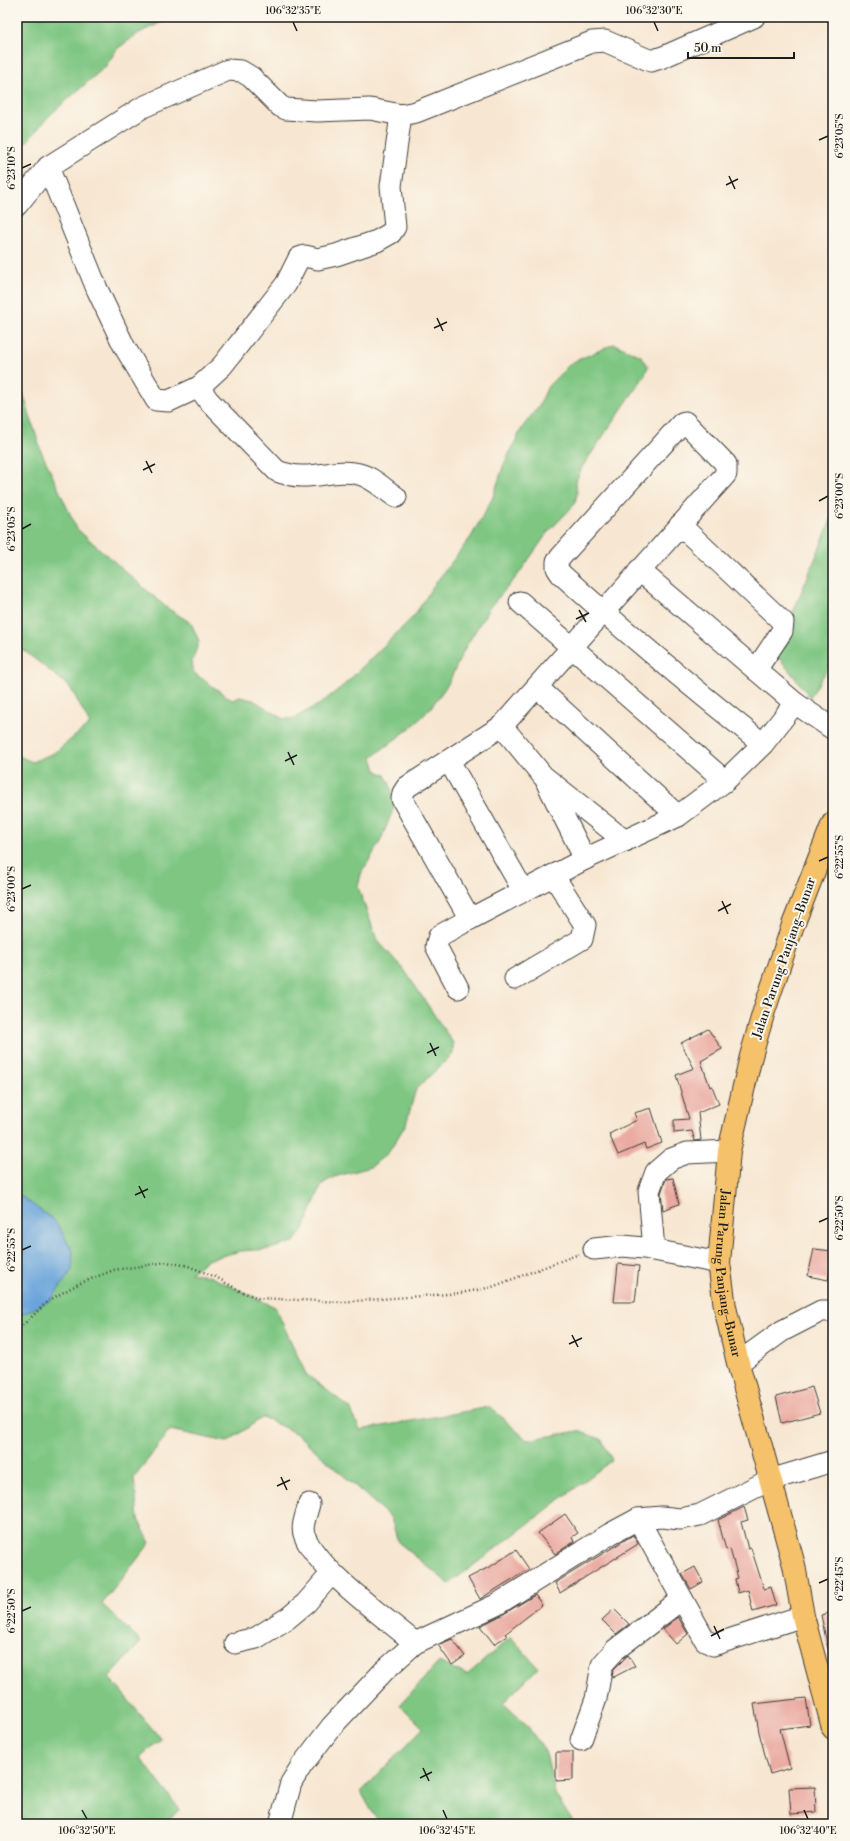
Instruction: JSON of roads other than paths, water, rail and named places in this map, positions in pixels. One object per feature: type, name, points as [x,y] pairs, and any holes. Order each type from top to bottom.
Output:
[{"type":"main road","name":"Jalan Parung Panjang–Bunar","points":[[833,823],[793,925],[764,1011],[729,1151],[719,1263],[725,1307],[738,1363],[794,1565],[803,1616],[833,1728]]},
{"type":"street","points":[[17,206],[48,167],[143,107],[228,70],[241,71],[251,77],[280,106],[286,110],[317,111],[370,109],[401,115],[416,112],[592,42],[605,41],[650,61],[663,58],[754,17]]},
{"type":"street","points":[[48,167],[98,289],[124,346],[156,400],[169,401],[199,387],[222,366],[286,284],[299,258],[305,256],[318,259],[336,255],[377,241],[391,233],[395,227],[391,186],[401,115]]},
{"type":"street","points":[[199,387],[208,400],[277,471],[286,475],[304,477],[349,472],[358,473],[366,476],[396,497]]},
{"type":"street","points":[[470,919],[402,799],[403,793],[407,787],[502,726],[538,687],[571,648],[603,612],[640,570],[680,525],[726,474],[726,464],[685,422],[679,424],[557,561],[557,568],[561,574],[603,612],[692,688],[763,744]]},
{"type":"street","points":[[680,525],[783,622],[782,630],[756,670]]},
{"type":"street","points":[[640,570],[795,703],[833,729]]},
{"type":"street","points":[[520,602],[725,781]]},
{"type":"street","points":[[538,687],[678,816]]},
{"type":"street","points":[[458,988],[436,946],[439,936],[522,890],[678,816],[725,781],[763,744],[795,703]]},
{"type":"street","points":[[502,726],[543,776],[625,841]]},
{"type":"street","points":[[449,761],[522,890]]},
{"type":"street","points":[[543,776],[585,859]]},
{"type":"street","points":[[515,979],[582,939],[585,926],[553,875]]},
{"type":"street","points":[[654,1250],[649,1191],[656,1172],[671,1159],[687,1153],[729,1151]]},
{"type":"street","points":[[594,1249],[623,1246],[654,1250],[719,1263]]},
{"type":"street","points":[[738,1363],[782,1331],[821,1311],[833,1311]]},
{"type":"street","points":[[280,1824],[291,1783],[302,1765],[332,1726],[384,1671],[415,1643],[496,1605],[610,1534],[638,1519],[662,1517],[680,1519],[700,1515],[770,1480],[833,1461]]},
{"type":"street","points":[[309,1504],[303,1527],[304,1534],[316,1556],[332,1573],[415,1643]]},
{"type":"street","points":[[638,1519],[705,1640],[713,1645],[803,1616]]},
{"type":"street","points":[[234,1643],[256,1638],[288,1618],[306,1603],[332,1573]]},
{"type":"street","points":[[581,1740],[596,1699],[602,1665],[615,1650],[682,1599]]},
{"type":"water","points":[[17,1193],[55,1221],[73,1251],[72,1270],[51,1300],[17,1317]]}]
